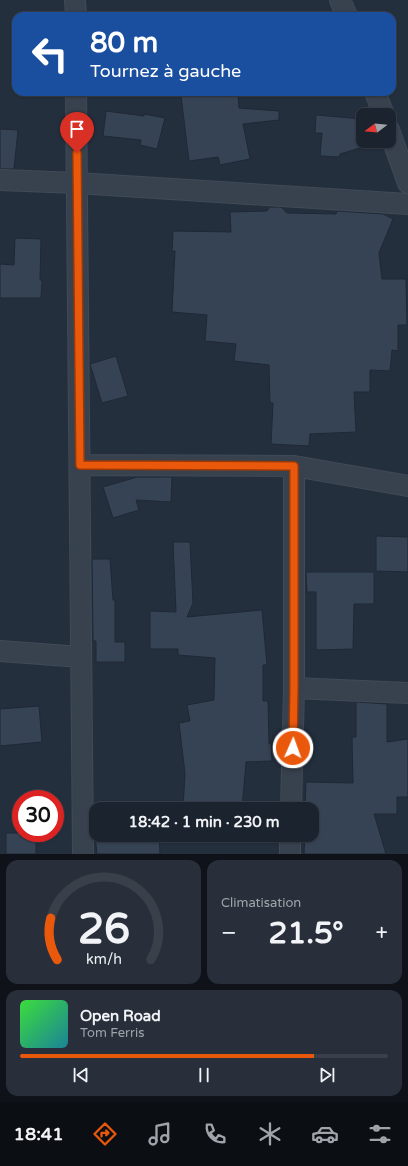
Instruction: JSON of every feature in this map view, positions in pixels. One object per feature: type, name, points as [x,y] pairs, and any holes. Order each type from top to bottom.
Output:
[{"type":"street","points":[[75,0],[76,12]]},
{"type":"street","points":[[340,0],[345,12]]},
{"type":"street","points":[[76,96],[83,854]]},
{"type":"street","points":[[377,96],[381,108]]},
{"type":"street","points":[[395,148],[408,183]]},
{"type":"street","points":[[0,180],[77,183],[408,204]]},
{"type":"street","points":[[80,465],[294,466],[408,486]]},
{"type":"street","points":[[291,802],[294,688],[294,466]]},
{"type":"street","points":[[0,651],[82,658]]},
{"type":"street","points":[[294,688],[408,693]]},
{"type":"street","points":[[290,842],[290,854]]},
{"type":"building","points":[[181,96],[238,96],[239,108],[279,111],[279,120],[243,124],[250,159],[220,165],[218,157],[189,161]]},
{"type":"building","points":[[106,111],[144,116],[144,114],[165,118],[157,149],[140,145],[141,140],[103,136]]},
{"type":"building","points":[[316,115],[356,118],[356,148],[360,148],[340,154],[339,157],[320,156],[322,133],[315,133]]},
{"type":"building","points":[[0,129],[18,130],[14,169],[0,169]]},
{"type":"building","points":[[270,207],[281,207],[287,213],[336,214],[337,211],[383,214],[393,219],[379,253],[382,279],[406,279],[407,325],[398,325],[398,351],[392,350],[390,371],[370,370],[370,392],[354,392],[356,432],[310,434],[309,446],[271,444],[273,403],[270,403],[269,365],[234,361],[236,344],[205,341],[207,315],[172,312],[175,251],[172,251],[173,231],[231,232],[230,212],[267,211]]},
{"type":"building","points":[[15,238],[41,239],[41,298],[0,298],[0,264],[14,265]]},
{"type":"building","points":[[116,356],[128,396],[102,403],[90,364]]},
{"type":"building","points":[[137,477],[172,477],[171,502],[136,500],[139,510],[113,518],[103,487]]},
{"type":"building","points":[[376,536],[408,537],[408,572],[376,571]]},
{"type":"building","points":[[173,542],[190,542],[193,603],[187,617],[262,610],[267,665],[263,665],[263,701],[268,701],[269,744],[271,743],[272,761],[246,762],[243,802],[183,802],[185,773],[179,723],[190,721],[187,705],[214,700],[215,658],[178,655],[178,649],[150,649],[150,611],[176,612]]},
{"type":"building","points":[[92,559],[110,559],[113,600],[115,600],[115,642],[125,642],[125,662],[96,662],[96,641],[93,641]]},
{"type":"building","points":[[306,572],[374,572],[374,604],[354,604],[353,649],[316,650],[316,592],[307,592]]},
{"type":"building","points":[[356,702],[387,704],[387,742],[408,739],[408,797],[397,797],[397,814],[374,814],[386,854],[304,854],[305,842],[319,842],[319,802],[305,802],[306,782],[353,783],[352,737],[356,737]]},
{"type":"building","points":[[39,706],[42,742],[0,746],[0,709]]},
{"type":"building","points":[[6,833],[12,833],[12,842],[36,842],[36,854],[6,854]]},
{"type":"building","points":[[96,842],[159,842],[160,854],[97,854]]},
{"type":"route","points":[[77,153],[80,465],[294,466],[293,748]]}]
